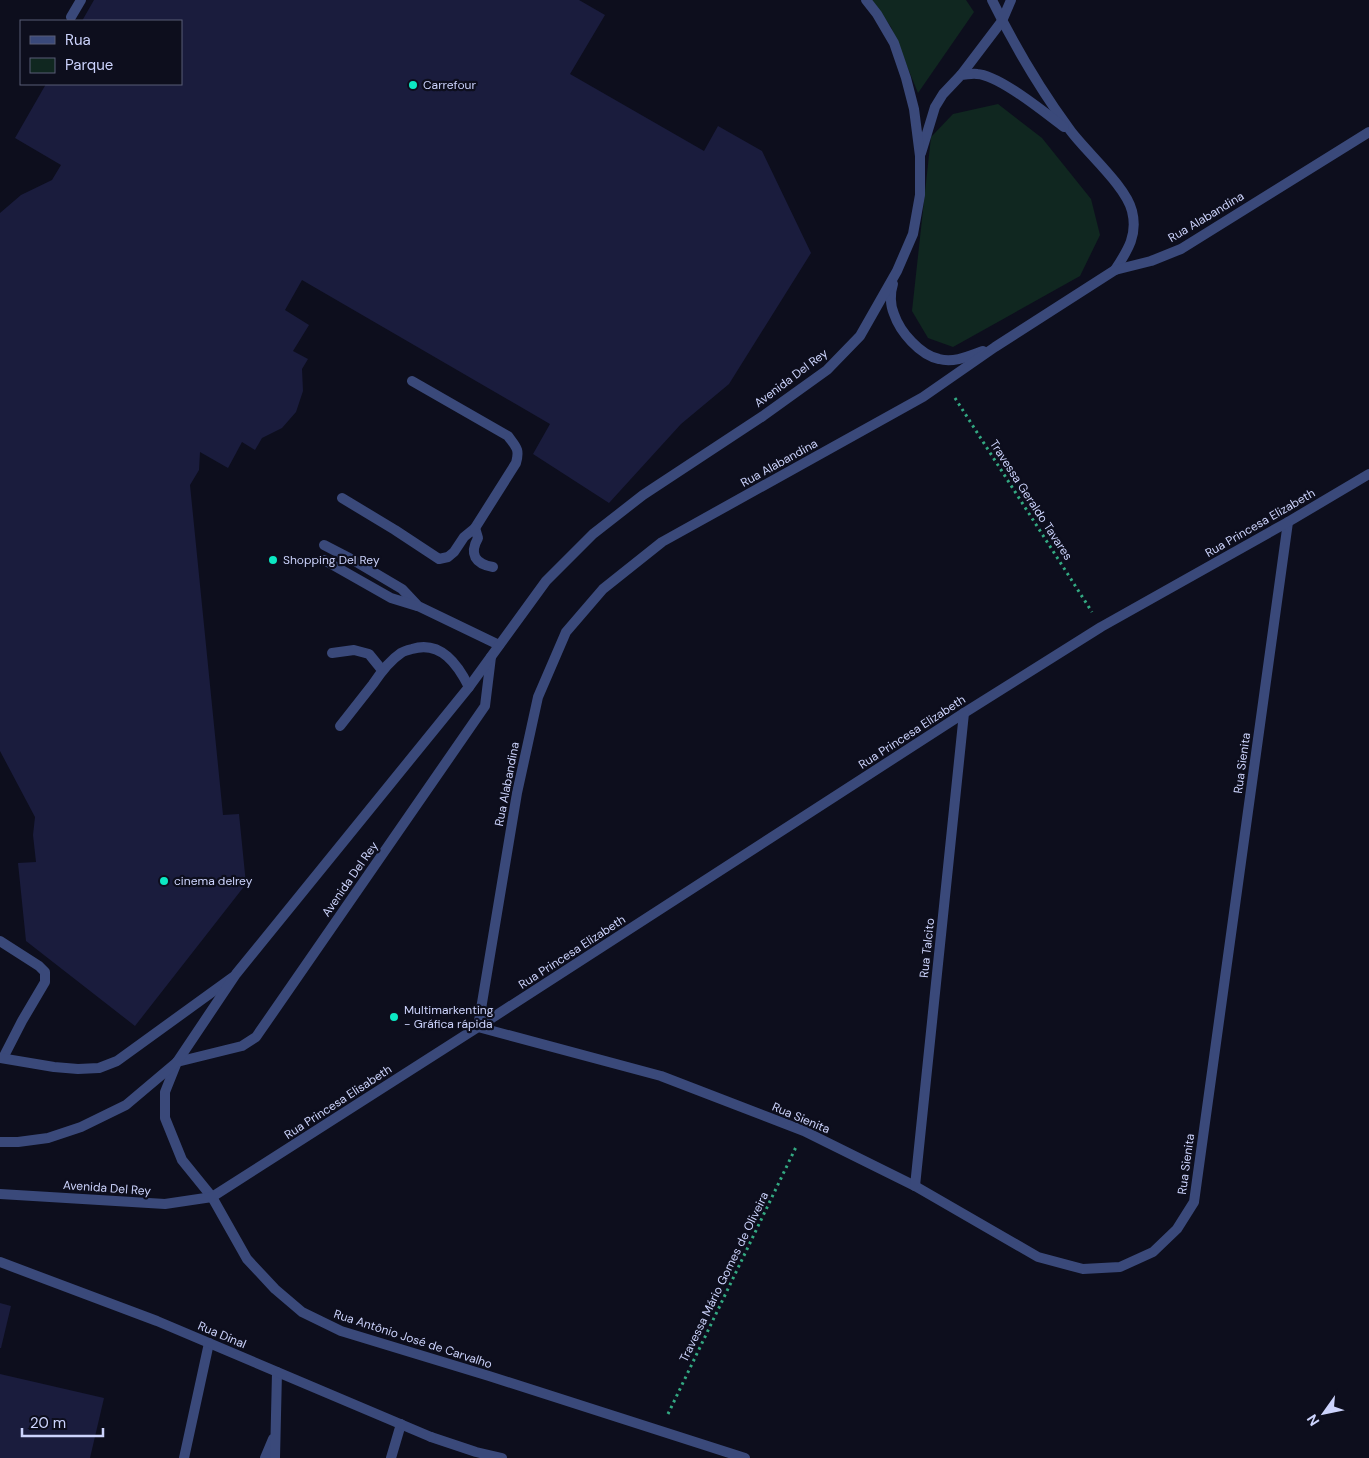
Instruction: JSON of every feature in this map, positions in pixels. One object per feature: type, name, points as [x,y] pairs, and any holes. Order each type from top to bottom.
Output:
[{"type":"street","points":[[71,17],[82,0]]},
{"type":"street","name":"Avenida Del Rey","points":[[0,1142],[48,1138],[81,1127],[126,1105],[177,1062],[236,974],[469,687],[546,581],[593,534],[643,496],[763,416],[827,370],[860,336],[897,271],[913,234],[920,195],[920,156],[914,109],[906,78],[894,43],[877,14],[866,0]]},
{"type":"street","points":[[992,0],[1002,21],[1043,91],[1071,132],[1121,189],[1132,209],[1134,230],[1130,246],[1116,270]]},
{"type":"street","points":[[920,156],[935,107],[943,94],[961,75],[1002,21],[1012,0]]},
{"type":"street","points":[[961,75],[978,73],[998,81],[1024,97],[1071,132]]},
{"type":"street","name":"Rua Alabandina","points":[[478,1027],[521,774],[538,697],[566,632],[603,589],[662,542],[915,402],[995,347],[1116,270],[1151,261],[1181,249],[1369,132]]},
{"type":"street","points":[[897,271],[890,293],[893,314],[912,343],[937,359],[954,361],[995,347]]},
{"type":"street","points":[[342,498],[439,559],[454,552],[464,537],[475,528],[516,463],[518,456],[517,448],[508,436],[412,381]]},
{"type":"street","name":"Rua Princesa Elizabeth","points":[[478,1027],[964,713],[1102,627],[1369,474]]},
{"type":"street","name":"Rua Sienita","points":[[478,1027],[661,1076],[804,1131],[915,1186],[1038,1257],[1083,1269],[1120,1268],[1153,1252],[1177,1229],[1194,1202],[1288,522]]},
{"type":"street","points":[[475,528],[478,538],[474,544],[473,552],[477,560],[486,566],[493,567]]},
{"type":"street","points":[[324,545],[402,589],[418,606]]},
{"type":"street","points":[[324,560],[391,598],[418,606],[499,645]]},
{"type":"street","points":[[340,726],[382,670],[402,652],[421,646],[435,649],[447,656],[460,670],[469,687]]},
{"type":"street","points":[[332,653],[354,650],[369,654],[382,670]]},
{"type":"street","name":"Avenida Del Rey","points":[[177,1062],[242,1046],[256,1037],[485,706],[491,657]]},
{"type":"street","name":"Rua Talcito","points":[[915,1186],[964,713]]},
{"type":"street","points":[[0,941],[39,966],[45,972],[45,982],[2,1058],[54,1067],[99,1068],[117,1061],[236,974]]},
{"type":"street","name":"Rua Princesa Elisabeth","points":[[212,1197],[478,1027]]},
{"type":"street","name":"Rua Antônio José de Carvalho","points":[[177,1062],[165,1092],[165,1118],[182,1160],[212,1197],[247,1259],[275,1290],[302,1312],[340,1331],[745,1458]]},
{"type":"street","name":"Avenida Del Rey","points":[[0,1194],[164,1204],[212,1197]]},
{"type":"street","name":"Rua Dinal","points":[[0,1262],[157,1321],[475,1455],[502,1458]]},
{"type":"street","points":[[184,1458],[210,1343]]},
{"type":"street","points":[[275,1458],[277,1372]]},
{"type":"street","points":[[391,1458],[402,1424]]},
{"type":"street","points":[[265,1458],[276,1434]]},
{"type":"path","name":"Travessa Geraldo Tavares","points":[[945,382],[1102,627]]},
{"type":"path","name":"Travessa Mário Gomes de Oliveira","points":[[660,1430],[804,1131]]},
{"type":"green space","points":[[872,0],[966,0],[974,12],[918,93],[891,27]]},
{"type":"green space","points":[[998,104],[1042,138],[1091,199],[1100,235],[1080,276],[953,347],[928,338],[912,311],[931,137],[953,114]]},
{"type":"building","name":"Shopping Del Rey","points":[[94,0],[579,0],[605,15],[570,74],[704,151],[718,126],[762,151],[811,253],[729,384],[681,424],[609,503],[533,454],[550,424],[302,280],[285,310],[309,325],[293,351],[308,359],[302,369],[303,391],[296,412],[282,428],[262,438],[255,450],[242,442],[228,468],[200,452],[199,470],[190,485],[223,815],[239,814],[246,884],[135,1026],[26,941],[18,863],[36,862],[33,835],[35,817],[0,751],[0,213],[21,195],[52,180],[61,165],[15,138],[45,85],[182,85],[182,20],[83,20]]},
{"type":"building","points":[[0,1303],[11,1306],[1,1348],[0,1348]]},
{"type":"building","points":[[0,1374],[104,1398],[90,1458],[0,1458]]},
{"type":"place","name":"Carrefour","points":[[413,85]]},
{"type":"place","name":"Shopping Del Rey","points":[[273,560]]},
{"type":"place","name":"cinema delrey","points":[[164,881]]},
{"type":"place","name":"Multimarkenting - Gráfica rápida","points":[[394,1017]]}]
